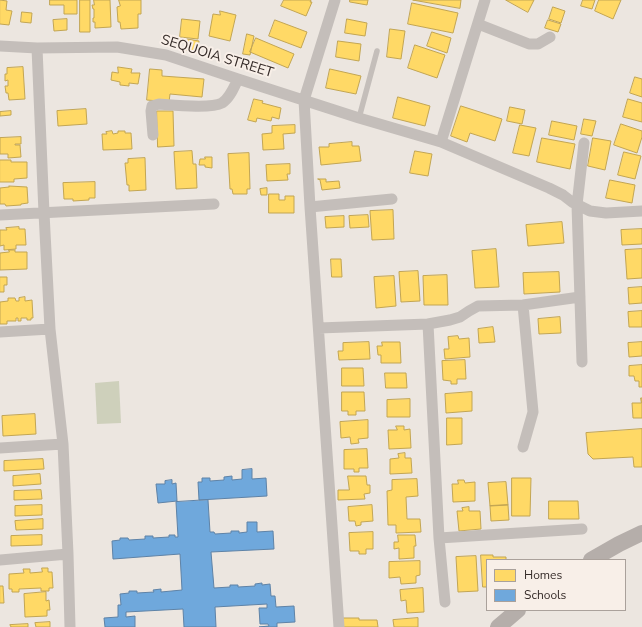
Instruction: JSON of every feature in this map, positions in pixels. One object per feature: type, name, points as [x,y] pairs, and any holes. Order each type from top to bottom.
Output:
[{"type":"main road","points":[[593,559],[642,533]]},
{"type":"main road","points":[[498,627],[517,611]]},
{"type":"street","points":[[335,0],[304,100],[339,627]]},
{"type":"street","points":[[441,142],[485,0]]},
{"type":"street","points":[[478,24],[529,44],[538,44],[550,37]]},
{"type":"street","name":"SEQUOIA STREET","points":[[0,46],[37,48],[117,47],[166,55],[359,118],[441,142],[549,188],[590,211],[606,213],[642,211]]},
{"type":"street","points":[[37,48],[50,329],[62,444],[70,627]]},
{"type":"street","points":[[153,135],[152,106],[160,104],[207,106],[222,103],[229,97],[238,79]]},
{"type":"street","points":[[582,362],[577,205],[584,143]]},
{"type":"street","points":[[310,207],[392,199]]},
{"type":"street","points":[[0,215],[214,204]]},
{"type":"street","points":[[318,328],[428,324],[460,317],[478,306],[523,305],[580,297]]},
{"type":"street","points":[[523,305],[533,412],[523,447]]},
{"type":"street","points":[[428,324],[439,538],[445,602]]},
{"type":"street","points":[[0,332],[50,329]]},
{"type":"street","points":[[0,448],[62,444]]},
{"type":"street","points":[[439,538],[582,529]]},
{"type":"street","points":[[0,560],[68,554]]},
{"type":"lane","points":[[359,118],[377,50]]},
{"type":"green space","points":[[119,381],[121,423],[97,424],[95,383]]},
{"type":"building: Homes","points":[[0,0],[7,1],[6,10],[12,11],[9,25],[0,24]]},
{"type":"building: Homes","points":[[50,0],[77,0],[77,14],[64,14],[64,5],[50,5]]},
{"type":"building: Homes","points":[[80,0],[90,0],[90,32],[80,32]]},
{"type":"building: Homes","points":[[94,0],[110,0],[111,27],[95,28],[95,22],[93,22],[94,9],[92,5],[94,5]]},
{"type":"building: Homes","points":[[119,0],[141,0],[141,14],[138,14],[138,28],[121,29],[120,22],[118,22],[117,7],[120,6]]},
{"type":"building: Homes","points":[[284,0],[311,0],[310,2],[312,2],[306,16],[281,6]]},
{"type":"building: Homes","points":[[350,0],[368,0],[367,5],[350,2]]},
{"type":"building: Homes","points":[[413,0],[461,0],[460,8]]},
{"type":"building: Homes","points":[[506,0],[534,0],[528,12]]},
{"type":"building: Homes","points":[[583,0],[595,0],[592,9],[581,6]]},
{"type":"building: Homes","points":[[599,0],[621,0],[613,19],[595,11]]},
{"type":"building: Homes","points":[[412,3],[458,13],[453,33],[408,24]]},
{"type":"building: Homes","points":[[553,7],[565,11],[561,23],[549,19]]},
{"type":"building: Homes","points":[[220,11],[236,15],[230,41],[209,36],[213,14],[220,15]]},
{"type":"building: Homes","points":[[22,12],[32,13],[31,23],[21,22]]},
{"type":"building: Homes","points":[[67,19],[67,30],[54,31],[53,20]]},
{"type":"building: Homes","points":[[182,19],[200,21],[198,39],[180,37]]},
{"type":"building: Homes","points":[[347,19],[367,23],[365,36],[345,33]]},
{"type":"building: Homes","points":[[275,20],[307,32],[301,48],[269,36]]},
{"type":"building: Homes","points":[[548,20],[561,24],[558,32],[545,28]]},
{"type":"building: Homes","points":[[390,29],[405,31],[401,59],[387,57]]},
{"type":"building: Homes","points":[[432,32],[451,38],[447,53],[427,46]]},
{"type":"building: Homes","points":[[247,34],[254,36],[250,55],[243,54]]},
{"type":"building: Homes","points":[[256,38],[294,54],[288,68],[250,52]]},
{"type":"building: Homes","points":[[187,39],[199,41],[197,53],[185,50]]},
{"type":"building: Homes","points":[[338,41],[361,44],[359,61],[336,57]]},
{"type":"building: Homes","points":[[415,45],[445,55],[437,78],[408,68]]},
{"type":"building: Homes","points":[[23,67],[25,99],[9,100],[5,86],[8,86],[8,80],[5,81],[7,68]]},
{"type":"building: Homes","points":[[118,67],[132,69],[131,73],[140,73],[138,84],[129,83],[129,86],[120,85],[120,82],[111,80],[112,72],[118,73]]},
{"type":"building: Homes","points":[[150,69],[162,70],[162,76],[204,79],[202,97],[170,94],[169,102],[147,100]]},
{"type":"building: Homes","points":[[330,69],[361,76],[356,94],[326,88]]},
{"type":"building: Homes","points":[[635,77],[642,79],[642,97],[630,93]]},
{"type":"building: Homes","points":[[398,97],[430,106],[425,126],[393,118]]},
{"type":"building: Homes","points":[[254,99],[263,101],[262,103],[281,108],[279,119],[272,117],[271,121],[257,118],[256,122],[248,120]]},
{"type":"building: Homes","points":[[628,99],[642,103],[642,122],[623,117]]},
{"type":"building: Homes","points":[[461,106],[502,119],[495,141],[470,133],[467,142],[451,136]]},
{"type":"building: Homes","points":[[510,107],[525,110],[522,124],[507,121]]},
{"type":"building: Homes","points":[[86,109],[87,124],[58,126],[57,111]]},
{"type":"building: Homes","points":[[11,111],[11,115],[0,116],[0,112]]},
{"type":"building: Homes","points":[[157,111],[173,111],[174,146],[158,147]]},
{"type":"building: Homes","points":[[584,119],[596,121],[592,136],[581,134]]},
{"type":"building: Homes","points":[[552,121],[577,126],[574,140],[549,135]]},
{"type":"building: Homes","points":[[621,124],[642,131],[642,137],[637,153],[614,145]]},
{"type":"building: Homes","points":[[295,125],[295,133],[283,134],[284,149],[263,150],[262,134],[272,133],[272,126]]},
{"type":"building: Homes","points":[[520,125],[536,128],[529,156],[513,153]]},
{"type":"building: Homes","points":[[112,131],[113,134],[118,133],[118,131],[131,133],[132,149],[103,150],[102,134],[107,134],[106,132]]},
{"type":"building: Homes","points":[[21,137],[21,144],[15,145],[20,145],[21,157],[8,158],[8,154],[0,154],[0,138]]},
{"type":"building: Homes","points":[[542,138],[575,144],[570,169],[537,162]]},
{"type":"building: Homes","points":[[593,138],[611,141],[605,170],[588,166]]},
{"type":"building: Homes","points":[[352,142],[352,146],[359,146],[361,161],[321,165],[319,147],[329,147],[329,144]]},
{"type":"building: Homes","points":[[192,151],[193,164],[196,164],[197,188],[176,189],[174,152]]},
{"type":"building: Homes","points":[[415,151],[432,154],[428,176],[410,173]]},
{"type":"building: Homes","points":[[624,152],[641,156],[635,179],[618,175]]},
{"type":"building: Homes","points":[[249,153],[250,189],[247,189],[247,194],[233,194],[232,189],[230,189],[228,154]]},
{"type":"building: Homes","points":[[205,157],[212,157],[212,168],[205,167],[205,165],[199,165],[200,159],[205,159]]},
{"type":"building: Homes","points":[[145,158],[146,190],[129,191],[125,163],[128,163],[128,159]]},
{"type":"building: Homes","points":[[0,160],[27,162],[27,178],[14,179],[14,182],[0,182]]},
{"type":"building: Homes","points":[[290,164],[290,174],[287,174],[288,180],[267,181],[266,165]]},
{"type":"building: Homes","points":[[318,179],[326,179],[326,182],[339,181],[340,188],[322,190],[320,180]]},
{"type":"building: Homes","points":[[610,180],[635,185],[632,203],[606,198]]},
{"type":"building: Homes","points":[[95,182],[95,198],[73,201],[73,199],[64,199],[63,183]]},
{"type":"building: Homes","points":[[9,186],[27,187],[28,203],[6,206],[5,204],[0,204],[0,188]]},
{"type":"building: Homes","points":[[267,188],[267,195],[261,195],[260,189]]},
{"type":"building: Homes","points":[[269,194],[279,194],[279,200],[285,200],[285,196],[294,196],[294,213],[269,213]]},
{"type":"building: Homes","points":[[393,210],[394,239],[372,240],[370,211]]},
{"type":"building: Homes","points":[[368,215],[369,227],[350,228],[349,216]]},
{"type":"building: Homes","points":[[344,216],[344,227],[326,228],[325,217]]},
{"type":"building: Homes","points":[[562,222],[564,243],[528,246],[526,225]]},
{"type":"building: Homes","points":[[19,227],[19,229],[25,229],[26,245],[16,245],[16,249],[4,250],[4,245],[0,246],[0,230]]},
{"type":"building: Homes","points":[[642,229],[642,244],[622,245],[621,230]]},
{"type":"building: Homes","points":[[496,249],[499,287],[475,288],[472,251]]},
{"type":"building: Homes","points":[[642,249],[642,278],[627,279],[625,250]]},
{"type":"building: Homes","points":[[9,250],[15,250],[15,252],[27,252],[27,269],[0,270],[0,253],[9,252]]},
{"type":"building: Homes","points":[[331,259],[341,259],[342,277],[332,277]]},
{"type":"building: Homes","points":[[418,271],[420,301],[401,302],[399,272]]},
{"type":"building: Homes","points":[[559,272],[560,292],[524,294],[523,273]]},
{"type":"building: Homes","points":[[447,275],[448,305],[424,305],[423,276]]},
{"type":"building: Homes","points":[[394,276],[396,306],[376,308],[374,277]]},
{"type":"building: Homes","points":[[0,277],[7,277],[7,285],[4,285],[4,292],[0,292]]},
{"type":"building: Homes","points":[[642,287],[642,303],[629,304],[628,288]]},
{"type":"building: Homes","points":[[25,297],[25,301],[32,300],[33,318],[31,318],[31,320],[27,320],[27,318],[21,318],[21,321],[18,321],[18,318],[16,318],[16,321],[7,321],[7,324],[0,324],[0,302],[8,301],[8,298],[15,298],[16,301],[19,301],[19,298]]},
{"type":"building: Homes","points":[[642,311],[642,327],[629,327],[628,312]]},
{"type":"building: Homes","points":[[560,317],[561,333],[539,334],[538,319]]},
{"type":"building: Homes","points":[[493,327],[495,342],[479,343],[478,329]]},
{"type":"building: Homes","points":[[458,336],[459,339],[469,338],[470,357],[445,359],[444,349],[449,349],[448,337]]},
{"type":"building: Homes","points":[[369,342],[370,359],[339,360],[338,351],[343,351],[343,343]]},
{"type":"building: Homes","points":[[382,342],[400,342],[401,363],[381,363],[381,355],[378,355],[377,346],[382,346]]},
{"type":"building: Homes","points":[[642,342],[642,356],[629,357],[628,343]]},
{"type":"building: Homes","points":[[465,360],[466,379],[457,379],[457,384],[451,384],[451,381],[443,380],[442,361]]},
{"type":"building: Homes","points":[[642,365],[642,387],[639,387],[639,381],[635,381],[634,376],[629,376],[629,366]]},
{"type":"building: Homes","points":[[342,368],[363,368],[364,386],[342,386]]},
{"type":"building: Homes","points":[[385,373],[406,373],[407,388],[386,388]]},
{"type":"building: Homes","points":[[342,392],[364,392],[365,411],[356,411],[356,415],[348,415],[348,411],[342,411]]},
{"type":"building: Homes","points":[[472,392],[472,411],[446,413],[445,394]]},
{"type":"building: Homes","points":[[641,398],[642,418],[633,418],[632,403],[641,403]]},
{"type":"building: Homes","points":[[410,399],[410,417],[387,417],[387,400]]},
{"type":"building: Homes","points":[[35,414],[36,434],[3,436],[2,416]]},
{"type":"building: Homes","points":[[447,418],[462,418],[462,444],[447,445]]},
{"type":"building: Homes","points":[[368,420],[368,438],[358,439],[359,443],[351,444],[350,437],[341,438],[340,422]]},
{"type":"building: Homes","points":[[396,426],[404,426],[404,430],[410,429],[411,448],[389,449],[388,430],[397,430]]},
{"type":"building: Homes","points":[[642,429],[642,467],[634,467],[633,457],[593,459],[588,454],[586,433]]},
{"type":"building: Homes","points":[[367,449],[368,468],[359,468],[359,472],[354,472],[354,469],[344,469],[344,450]]},
{"type":"building: Homes","points":[[405,453],[405,458],[411,458],[412,473],[390,474],[390,459],[399,458],[398,454]]},
{"type":"building: Homes","points":[[43,459],[44,469],[4,471],[4,461]]},
{"type":"building: Homes","points":[[40,474],[41,484],[13,486],[13,476]]},
{"type":"building: Homes","points":[[348,476],[366,476],[367,485],[370,485],[370,493],[364,494],[365,499],[338,500],[338,490],[349,490]]},
{"type":"building: Homes","points":[[512,478],[531,478],[530,516],[512,516]]},
{"type":"building: Homes","points":[[417,479],[418,496],[406,497],[407,519],[420,519],[421,532],[396,533],[396,525],[388,525],[387,491],[392,490],[392,480]]},
{"type":"building: Homes","points":[[458,480],[464,480],[465,483],[475,482],[475,501],[453,502],[452,484],[458,484]]},
{"type":"building: Homes","points":[[506,482],[508,505],[490,506],[488,483]]},
{"type":"building: Homes","points":[[41,490],[42,499],[14,500],[14,491]]},
{"type":"building: Homes","points":[[549,501],[578,501],[579,519],[549,519]]},
{"type":"building: Homes","points":[[42,505],[42,515],[15,516],[15,506]]},
{"type":"building: Homes","points":[[372,505],[373,521],[361,522],[361,525],[356,526],[355,521],[349,521],[348,507]]},
{"type":"building: Homes","points":[[508,505],[509,520],[491,521],[490,506]]},
{"type":"building: Homes","points":[[469,507],[469,511],[480,511],[481,529],[459,531],[457,511],[463,511],[462,508]]},
{"type":"building: Homes","points":[[43,519],[43,529],[16,530],[15,521]]},
{"type":"building: Homes","points":[[373,532],[373,549],[366,549],[366,554],[359,554],[359,551],[350,551],[349,533]]},
{"type":"building: Homes","points":[[42,535],[42,545],[11,546],[11,536]]},
{"type":"building: Homes","points":[[398,535],[415,535],[416,546],[414,546],[414,558],[399,559],[399,548],[394,549],[394,542],[398,542]]},
{"type":"building: Homes","points":[[481,555],[506,557],[506,559],[486,559],[486,587],[483,587]]},
{"type":"building: Homes","points":[[476,556],[478,591],[458,592],[456,557]]},
{"type":"building: Homes","points":[[420,561],[420,575],[416,576],[416,583],[401,584],[400,577],[389,578],[389,562]]},
{"type":"building: Homes","points":[[42,568],[48,568],[48,572],[52,572],[53,588],[49,588],[49,591],[41,591],[41,588],[19,589],[19,592],[12,592],[12,589],[9,589],[9,574],[24,573],[23,569],[30,569],[30,573],[42,572]]},
{"type":"building: Homes","points":[[0,586],[3,586],[4,603],[0,603]]},
{"type":"building: Homes","points":[[423,588],[424,612],[407,613],[406,600],[401,601],[400,590]]},
{"type":"building: Homes","points":[[46,592],[46,601],[49,600],[50,610],[47,610],[47,616],[25,617],[24,594]]},
{"type":"building: Homes","points":[[343,618],[377,620],[378,627],[343,627]]},
{"type":"building: Homes","points":[[418,618],[418,627],[394,627],[393,620]]},
{"type":"building: Homes","points":[[50,622],[50,627],[36,627],[35,623]]},
{"type":"building: Homes","points":[[28,624],[28,627],[11,627],[10,625]]},
{"type":"building: Schools","points":[[252,469],[252,479],[266,478],[267,496],[199,500],[198,482],[202,482],[202,478],[210,478],[210,481],[224,480],[224,477],[232,476],[232,480],[242,479],[242,470]]},
{"type":"building: Schools","points":[[172,480],[172,484],[176,483],[177,501],[158,503],[156,484],[165,484],[165,481]]},
{"type":"building: Schools","points":[[208,500],[210,532],[214,532],[215,534],[231,533],[231,531],[239,531],[239,533],[247,532],[247,522],[257,522],[257,532],[273,531],[274,549],[211,552],[214,588],[230,587],[230,585],[238,585],[238,587],[255,586],[255,584],[262,583],[262,585],[270,584],[271,596],[275,596],[276,607],[294,606],[295,622],[277,623],[277,627],[259,627],[269,626],[268,624],[260,624],[259,608],[267,608],[267,604],[215,607],[216,627],[184,627],[183,609],[126,612],[126,617],[135,616],[135,627],[105,627],[104,618],[118,617],[118,605],[121,605],[120,594],[129,593],[129,591],[137,591],[137,593],[154,592],[153,590],[161,589],[161,592],[182,590],[180,554],[113,559],[112,541],[120,540],[120,538],[128,538],[129,540],[145,539],[145,536],[153,536],[153,538],[175,535],[175,537],[178,537],[176,502]]}]
